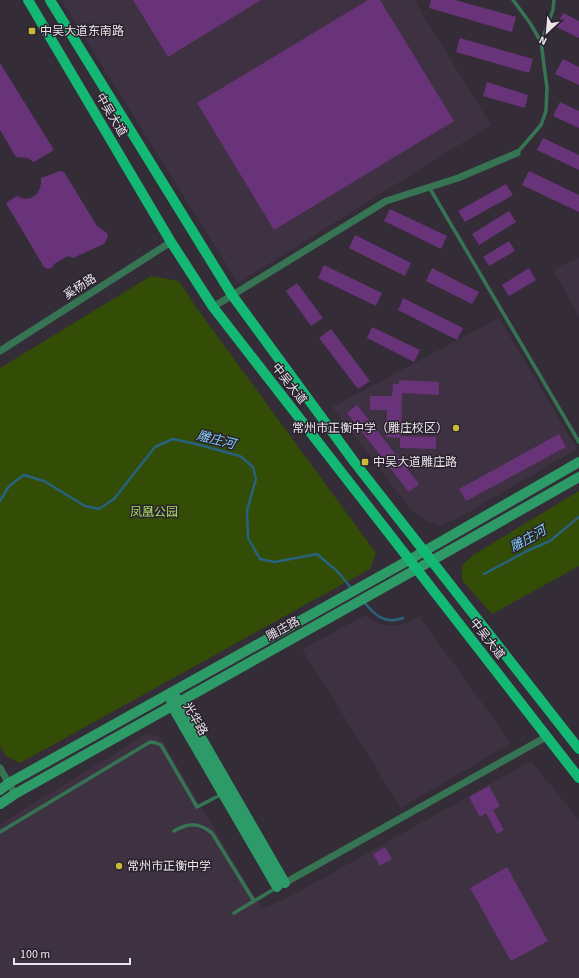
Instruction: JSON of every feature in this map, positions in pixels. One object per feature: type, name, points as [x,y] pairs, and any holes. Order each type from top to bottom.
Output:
[{"type":"main road","name":"中吴大道","points":[[28,0],[171,242],[213,307],[579,778]]},
{"type":"main road","name":"中吴大道","points":[[50,0],[232,296],[431,561],[579,749]]},
{"type":"main road","name":"雕庄路","points":[[0,790],[9,783],[409,560],[423,550],[579,462]]},
{"type":"main road","name":"雕庄路","points":[[0,804],[15,794],[416,570],[579,477]]},
{"type":"main road","name":"光华路","points":[[170,693],[223,793],[281,885]]},
{"type":"main road","name":"光华路","points":[[176,704],[281,885]]},
{"type":"street","points":[[213,307],[386,201],[458,178],[517,153]]},
{"type":"street","name":"奚杨路","points":[[0,350],[171,242]]},
{"type":"street","points":[[281,885],[546,736]]},
{"type":"street","points":[[0,768],[15,794]]},
{"type":"lane","points":[[513,0],[530,23],[541,42],[547,88],[546,111],[541,125],[517,153]]},
{"type":"lane","points":[[541,42],[553,10],[554,0]]},
{"type":"lane","points":[[429,187],[579,442]]},
{"type":"lane","points":[[0,832],[150,742],[156,742],[161,745],[197,807],[223,793]]},
{"type":"lane","points":[[174,831],[192,824],[203,826],[212,833],[254,901]]},
{"type":"lane","points":[[234,913],[281,885]]},
{"type":"shaded area","points":[[61,0],[414,0],[491,125],[238,283]]},
{"type":"shaded area","points":[[579,258],[579,317],[553,269]]},
{"type":"shaded area","name":"常州市正衡中学（雕庄校区）","points":[[499,318],[577,449],[453,521],[439,526],[423,519],[411,510],[332,407]]},
{"type":"shaded area","points":[[366,615],[379,624],[390,626],[405,624],[419,616],[511,743],[401,808],[302,649]]},
{"type":"shaded area","points":[[148,733],[160,737],[262,909],[291,896],[531,761],[579,820],[579,978],[0,978],[0,824]]},
{"type":"green space","name":"凤凰公园","points":[[151,276],[179,281],[196,307],[376,553],[370,569],[20,763],[6,756],[0,746],[0,368]]},
{"type":"green space","points":[[579,491],[579,566],[492,614],[462,580],[462,566],[473,555]]},
{"type":"building","points":[[133,0],[261,0],[168,57]]},
{"type":"building","points":[[368,0],[380,0],[454,121],[274,230],[197,103]]},
{"type":"building","points":[[431,0],[455,0],[516,17],[512,32],[429,8]]},
{"type":"building","points":[[563,13],[579,21],[579,38],[556,27]]},
{"type":"building","points":[[460,38],[533,59],[529,73],[456,52]]},
{"type":"building","points":[[563,59],[579,67],[579,85],[555,74]]},
{"type":"building","points":[[0,63],[54,150],[34,162],[27,158],[16,157],[0,130]]},
{"type":"building","points":[[487,82],[528,95],[525,108],[483,96]]},
{"type":"building","points":[[560,102],[579,111],[579,128],[553,116]]},
{"type":"building","points":[[543,138],[579,155],[579,170],[537,150]]},
{"type":"building","points":[[60,171],[64,172],[97,226],[107,233],[108,237],[104,244],[73,258],[68,256],[48,269],[44,267],[6,203],[17,196],[24,199],[31,198],[37,194],[40,188],[41,178]]},
{"type":"building","points":[[529,171],[579,195],[579,212],[522,185]]},
{"type":"building","points":[[506,184],[513,195],[465,222],[458,211]]},
{"type":"building","points":[[390,209],[447,236],[441,249],[384,221]]},
{"type":"building","points":[[509,211],[516,222],[479,245],[472,234]]},
{"type":"building","points":[[355,235],[411,263],[405,276],[349,248]]},
{"type":"building","points":[[509,241],[515,251],[489,266],[483,257]]},
{"type":"building","points":[[324,265],[382,293],[376,306],[318,278]]},
{"type":"building","points":[[432,268],[479,292],[472,304],[426,281]]},
{"type":"building","points":[[529,268],[536,280],[509,296],[502,285]]},
{"type":"building","points":[[297,283],[323,318],[311,326],[286,291]]},
{"type":"building","points":[[403,298],[463,328],[457,340],[398,310]]},
{"type":"building","points":[[372,327],[420,350],[414,362],[367,338]]},
{"type":"building","points":[[331,329],[370,381],[358,389],[319,338]]},
{"type":"building","points":[[399,380],[439,382],[439,395],[402,393],[401,436],[436,437],[436,449],[400,448],[400,438],[386,437],[387,410],[370,410],[370,396],[392,396],[393,384],[399,384]]},
{"type":"building","points":[[357,405],[419,484],[409,492],[347,413]]},
{"type":"building","points":[[559,434],[566,447],[466,501],[459,489]]},
{"type":"building","points":[[489,786],[500,806],[493,810],[504,830],[497,834],[486,813],[480,817],[469,797]]},
{"type":"building","points":[[385,847],[392,859],[380,866],[373,854]]},
{"type":"building","points":[[507,867],[548,941],[511,961],[470,888]]},
{"type":"waterway","name":"雕庄河","points":[[0,501],[9,486],[24,475],[44,481],[85,506],[99,509],[114,499],[155,447],[173,439],[196,444],[240,456],[253,467],[256,479],[247,510],[248,538],[260,559],[275,562],[317,554],[338,572],[352,589]]},
{"type":"waterway","name":"雕庄河","points":[[484,574],[527,551],[550,541],[579,517]]},
{"type":"waterway","name":"雕庄河","points":[[363,601],[380,617],[390,620],[403,618]]},
{"type":"place","name":"中吴大道东南路","points":[[32,31]]},
{"type":"place","name":"常州市正衡中学（雕庄校区）","points":[[456,428]]},
{"type":"place","name":"中吴大道雕庄路","points":[[365,462]]},
{"type":"place","name":"常州市正衡中学","points":[[119,866]]}]
